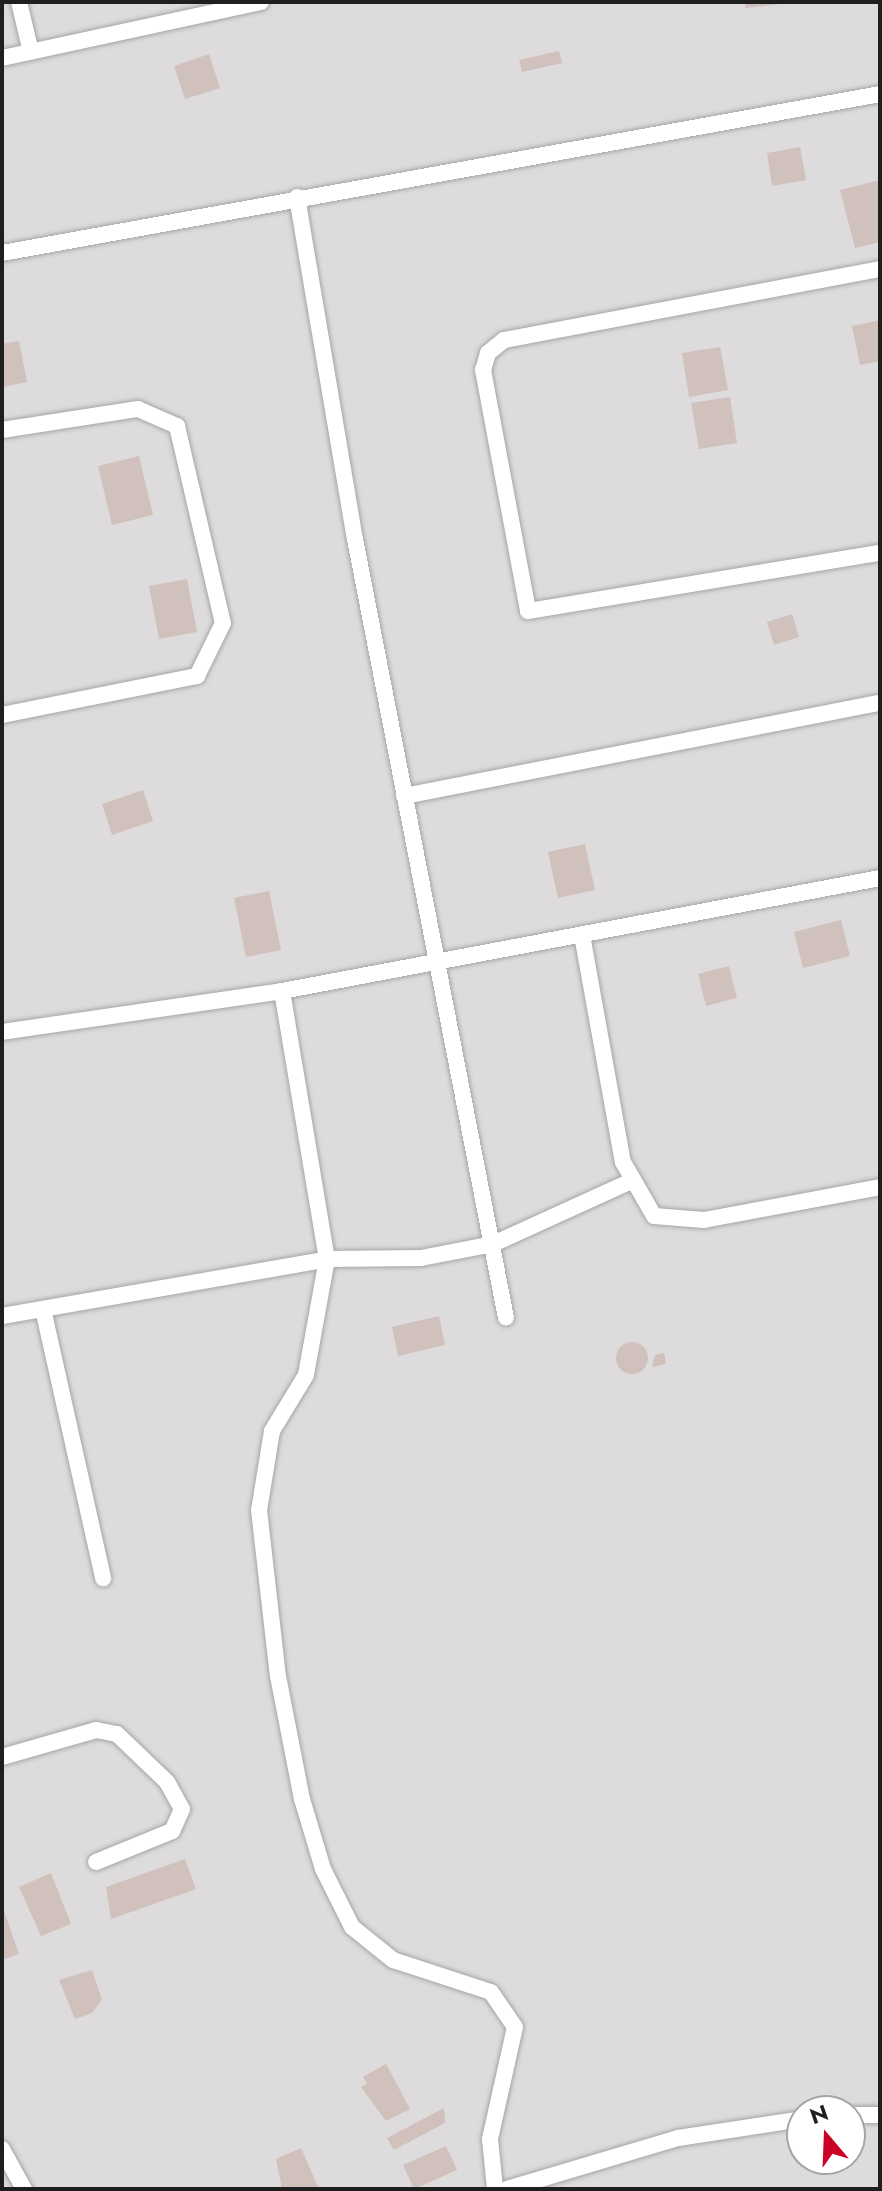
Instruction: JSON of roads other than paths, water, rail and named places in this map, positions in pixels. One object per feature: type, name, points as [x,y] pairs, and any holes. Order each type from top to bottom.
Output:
[{"type":"street","points":[[19,2],[31,52]]},
{"type":"street","points":[[2,58],[261,2]]},
{"type":"street","points":[[2,253],[297,197],[880,94]]},
{"type":"street","points":[[297,197],[435,964],[506,1318]]},
{"type":"street","points":[[880,269],[504,340],[488,353],[483,370],[528,611],[880,553]]},
{"type":"street","points":[[2,430],[138,409],[177,426],[223,623],[197,676],[2,715]]},
{"type":"street","points":[[404,796],[880,703]]},
{"type":"street","points":[[2,1032],[282,991],[880,878]]},
{"type":"street","points":[[582,935],[631,1181],[654,1216],[677,1223],[880,1187]]},
{"type":"street","points":[[282,991],[327,1259],[306,1375],[272,1431],[259,1510],[278,1676],[302,1799],[323,1869],[352,1927],[393,1960],[491,1992],[515,2027],[490,2139],[495,2189]]},
{"type":"street","points":[[2,1316],[327,1259],[421,1258],[493,1244],[631,1181]]},
{"type":"street","points":[[43,1309],[103,1578]]},
{"type":"street","points":[[2,1757],[96,1730],[117,1734],[167,1782],[182,1809],[172,1831],[96,1862]]},
{"type":"street","points":[[507,2189],[678,2138],[786,2121]]},
{"type":"street","points":[[2,2149],[24,2189]]}]
